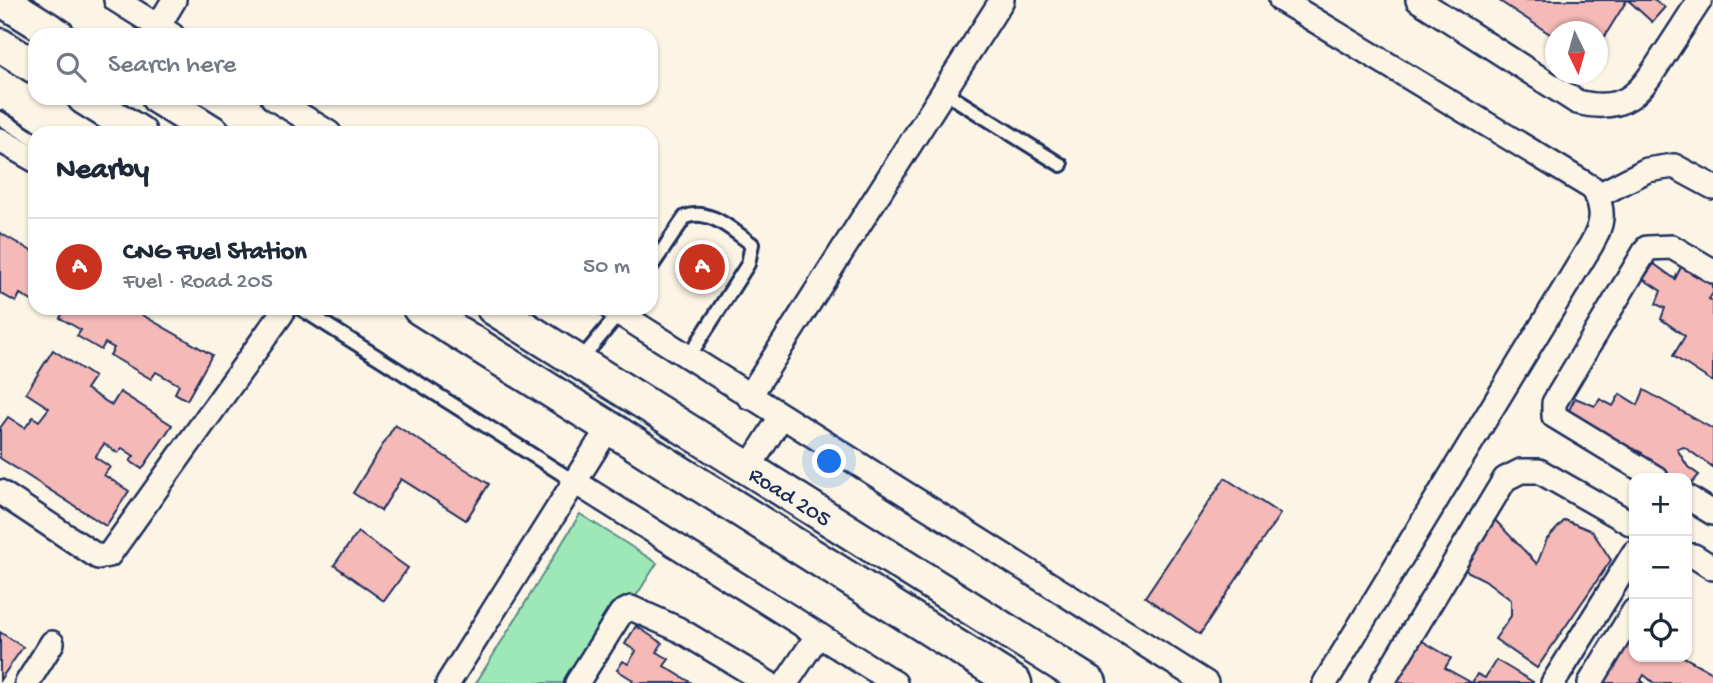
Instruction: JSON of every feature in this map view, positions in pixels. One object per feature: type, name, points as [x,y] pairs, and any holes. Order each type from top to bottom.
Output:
[{"type":"main road","points":[[2,0],[47,28]]},
{"type":"main road","points":[[0,45],[28,63]]},
{"type":"main road","points":[[95,105],[129,126]]},
{"type":"main road","points":[[169,105],[203,126]]},
{"type":"main road","name":"Road 205","points":[[430,315],[1015,683]]},
{"type":"main road","name":"Road 205","points":[[504,315],[1090,683]]},
{"type":"street","points":[[116,0],[155,28]]},
{"type":"street","points":[[163,28],[174,0]]},
{"type":"street","points":[[750,397],[1002,0]]},
{"type":"street","points":[[1281,0],[1594,189],[1602,206],[1602,223],[1595,238],[1325,683]]},
{"type":"street","points":[[1418,0],[1577,102],[1598,107],[1618,104],[1643,88],[1700,0]]},
{"type":"street","points":[[284,105],[318,126]]},
{"type":"street","points":[[0,140],[28,156]]},
{"type":"street","points":[[1597,196],[1658,167],[1674,166],[1710,178]]},
{"type":"street","points":[[1648,473],[1554,416],[1554,402],[1647,247],[1672,247],[1713,271]]},
{"type":"street","points":[[0,492],[98,557],[109,555],[281,315]]},
{"type":"street","points":[[625,315],[781,417],[1206,683]]},
{"type":"street","points":[[748,469],[781,417]]},
{"type":"street","points":[[448,683],[609,427]]},
{"type":"street","points":[[1382,683],[1506,480],[1521,471],[1539,471],[1629,522]]},
{"type":"street","points":[[575,482],[895,683]]},
{"type":"street","points":[[1692,500],[1713,513]]},
{"type":"street","points":[[1692,556],[1713,568]]},
{"type":"street","points":[[1553,683],[1629,562]]},
{"type":"street","points":[[576,683],[621,613],[631,608],[678,629],[768,683]]},
{"type":"street","points":[[1590,683],[1629,619]]},
{"type":"street","points":[[786,683],[818,635]]},
{"type":"street","points":[[27,683],[52,643]]},
{"type":"lane","points":[[944,92],[1061,165]]},
{"type":"lane","points":[[0,118],[28,136]]},
{"type":"lane","points":[[658,257],[685,217],[694,213],[706,214],[752,244],[748,264],[688,358]]},
{"type":"lane","points":[[311,315],[575,482]]},
{"type":"lane","points":[[579,362],[614,315]]},
{"type":"green space","points":[[580,514],[657,563],[581,683],[476,683]]},
{"type":"building","points":[[1498,0],[1627,0],[1608,31],[1608,21],[1545,21],[1545,31]]},
{"type":"building","points":[[1628,0],[1653,0],[1665,7],[1652,22]]},
{"type":"building","points":[[0,233],[28,249],[28,299],[20,294],[16,302],[0,293]]},
{"type":"building","points":[[1683,263],[1713,280],[1713,293],[1709,299],[1713,301],[1713,382],[1673,356],[1685,336],[1661,319],[1665,308],[1656,304],[1661,291],[1643,279],[1654,264],[1675,279]]},
{"type":"building","points":[[62,315],[142,315],[212,355],[187,400],[175,393],[179,385],[156,372],[151,379],[110,355],[114,348],[105,343],[101,350],[77,336],[81,330],[60,318]]},
{"type":"building","points":[[53,350],[94,377],[86,389],[112,405],[120,392],[172,425],[142,469],[130,461],[134,456],[122,448],[118,453],[104,444],[95,457],[110,467],[104,475],[129,491],[106,526],[0,458],[0,428],[8,417],[25,428],[33,417],[39,421],[49,408],[26,393]]},
{"type":"building","points":[[1644,390],[1713,429],[1713,467],[1684,447],[1677,449],[1688,467],[1699,475],[1692,483],[1692,473],[1656,473],[1635,463],[1642,453],[1566,416],[1575,398],[1595,406],[1600,399],[1613,406],[1620,394],[1638,405]]},
{"type":"building","points":[[395,425],[489,484],[466,520],[401,479],[381,511],[353,493]]},
{"type":"building","points":[[1225,478],[1280,514],[1200,634],[1145,597]]},
{"type":"building","points":[[1494,519],[1537,564],[1547,539],[1565,520],[1592,531],[1611,560],[1537,668],[1495,639],[1511,616],[1511,600],[1485,580],[1461,568]]},
{"type":"building","points":[[358,532],[408,568],[384,601],[334,565]]},
{"type":"building","points":[[636,626],[662,643],[657,652],[669,659],[664,666],[692,683],[631,683],[633,680],[617,670],[623,661],[628,664],[636,651],[625,644]]},
{"type":"building","points":[[0,632],[23,647],[0,680]]},
{"type":"building","points":[[1414,636],[1451,658],[1445,668],[1472,683],[1393,683]]},
{"type":"building","points":[[1629,640],[1629,662],[1692,661],[1713,673],[1713,683],[1654,683],[1644,675],[1641,680],[1644,683],[1604,683]]},
{"type":"building","points":[[1496,660],[1533,682],[1472,683],[1477,674],[1485,678]]},
{"type":"place","name":"CNG Fuel Station","points":[[702,267]]}]
